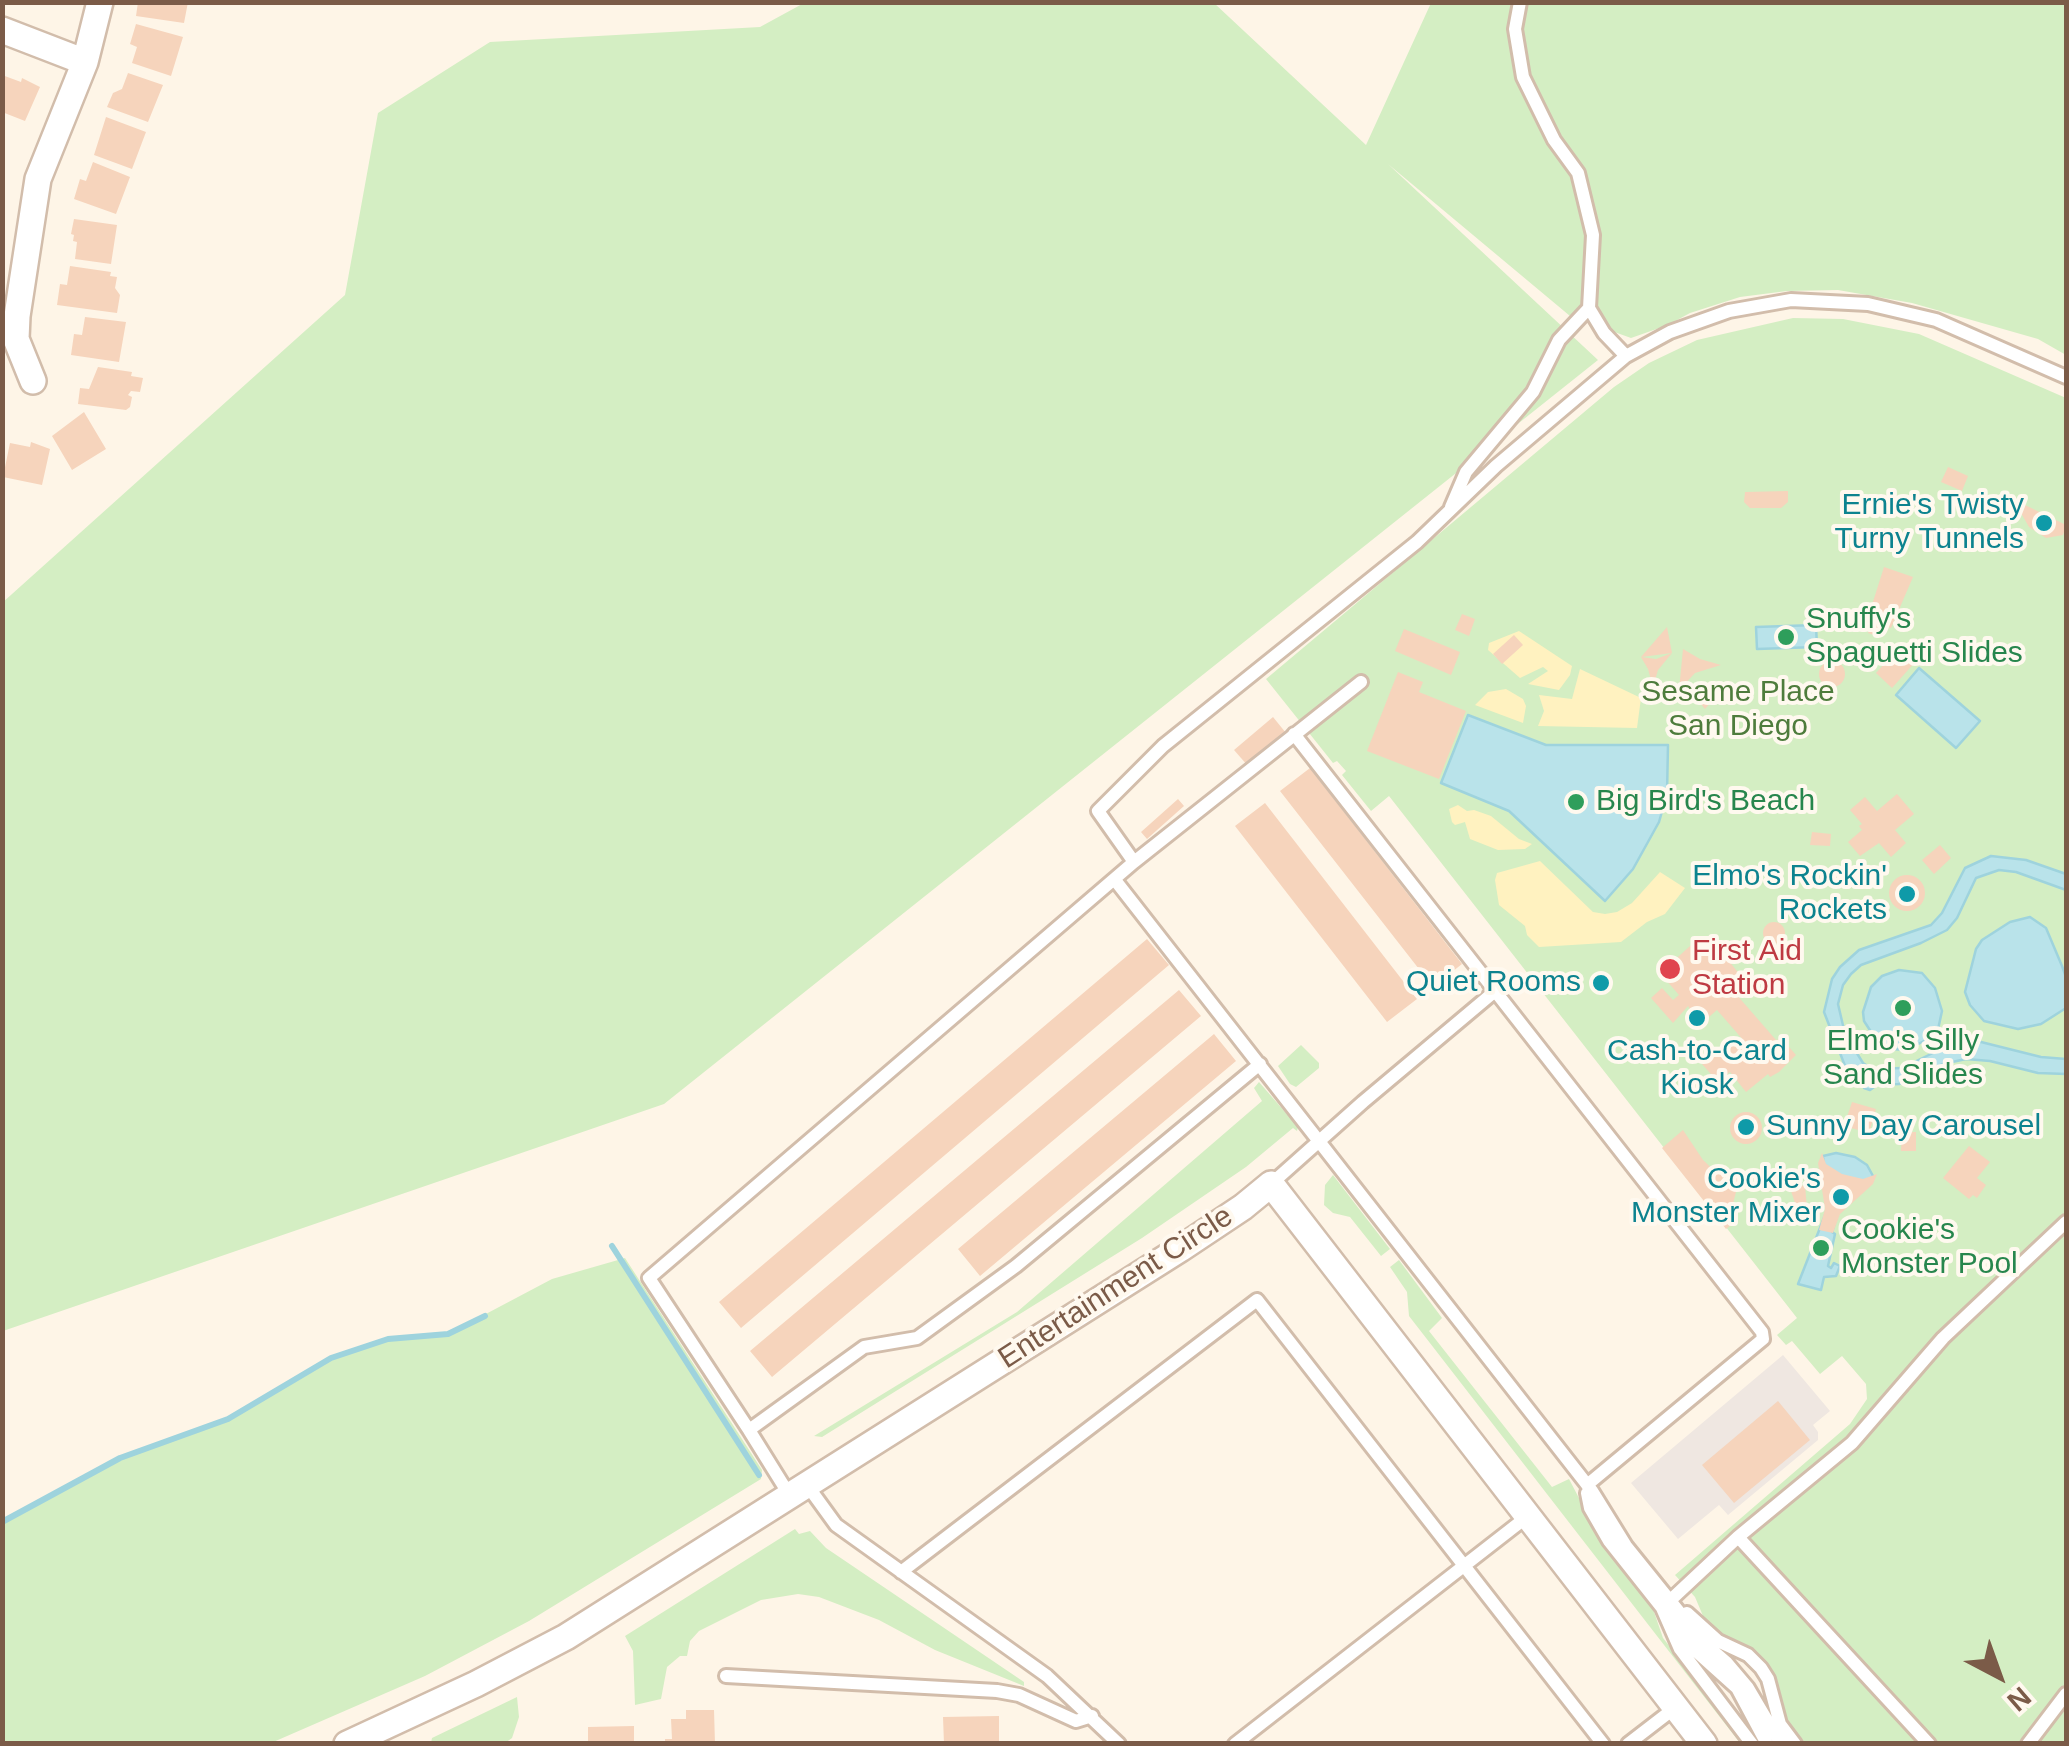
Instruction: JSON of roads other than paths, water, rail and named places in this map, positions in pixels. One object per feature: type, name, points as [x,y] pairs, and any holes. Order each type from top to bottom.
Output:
[{"type":"street","points":[[33,380],[16,339],[14,255],[38,179],[85,62],[100,2]]},
{"type":"street","points":[[2,30],[85,62]]},
{"type":"street","points":[[1271,1184],[1704,1744]]},
{"type":"street","name":"Entertainment Circle","points":[[347,1744],[566,1637],[1180,1249],[1271,1184]]},
{"type":"lane","points":[[1520,2],[1516,30],[1523,76],[1554,140],[1578,173],[1593,235],[1589,308],[1604,333],[1626,356]]},
{"type":"lane","points":[[1134,862],[1098,811],[1164,746],[1448,513],[1496,466],[1626,356],[1670,332],[1730,311],[1791,300],[1868,304],[1936,320],[2066,377]]},
{"type":"lane","points":[[1448,513],[1466,472],[1533,392],[1559,340],[1589,308]]},
{"type":"lane","points":[[1118,1744],[1092,1716],[1026,1661],[836,1525],[798,1490],[749,1430],[649,1278],[1134,862],[1361,682]]},
{"type":"lane","points":[[1294,734],[1762,1332],[1763,1339],[1586,1485]]},
{"type":"lane","points":[[1116,880],[1586,1485],[1590,1508],[1608,1541],[1666,1605],[1726,1662],[1748,1688],[1781,1744]]},
{"type":"lane","points":[[1271,1184],[1494,992]]},
{"type":"lane","points":[[749,1430],[864,1347],[917,1338],[1016,1266],[1260,1064]]},
{"type":"lane","points":[[1666,1605],[1738,1537],[1852,1444],[1943,1338],[2066,1222]]},
{"type":"lane","points":[[900,1572],[1257,1300],[1603,1744]]},
{"type":"lane","points":[[1234,1744],[1528,1516]]},
{"type":"lane","points":[[1738,1537],[1929,1744]]},
{"type":"lane","points":[[1666,1605],[1680,1649],[1752,1744]]},
{"type":"lane","points":[[1666,1605],[1697,1652],[1737,1688],[1768,1744]]},
{"type":"lane","points":[[1666,1605],[1761,1668],[1768,1679],[1780,1724],[1794,1744]]},
{"type":"lane","points":[[726,1676],[997,1691],[1019,1695],[1076,1721],[1092,1716]]},
{"type":"lane","points":[[2028,1744],[2066,1694]]},
{"type":"lane","points":[[1628,1744],[1676,1707]]},
{"type":"water","name":"Snuffy's Spaguetti Slides","points":[[1816,625],[1817,647],[1757,649],[1756,627]]},
{"type":"water","points":[[1919,668],[1980,721],[1956,748],[1896,695]]},
{"type":"water","name":"Big Bird's Beach","points":[[1468,715],[1546,745],[1668,745],[1667,794],[1659,822],[1633,869],[1605,901],[1509,811],[1441,783]]},
{"type":"water","points":[[1991,856],[2026,860],[2066,874],[2066,890],[2016,872],[1999,870],[1976,878],[1947,930],[1861,965],[1851,974],[1838,1004],[1845,1034],[1863,1063],[1872,1069],[1902,1068],[1939,1050],[1977,1041],[2066,1059],[2066,1074],[2038,1073],[1966,1059],[1943,1064],[1899,1084],[1864,1088],[1866,1082],[1847,1071],[1824,1012],[1832,979],[1859,950],[1931,925],[1942,913],[1965,868]]},
{"type":"water","points":[[2030,917],[2046,928],[2062,966],[2066,1008],[2041,1024],[2018,1029],[1984,1021],[1965,992],[1976,949],[1982,940],[2010,922]]},
{"type":"water","name":"Elmo's Silly Sand Slides","points":[[1899,970],[1922,973],[1935,988],[1942,1011],[1937,1034],[1907,1050],[1892,1049],[1875,1038],[1863,1012],[1871,987],[1882,976]]},
{"type":"water","points":[[1836,1153],[1855,1157],[1867,1165],[1873,1176],[1838,1213],[1828,1266],[1840,1266],[1836,1276],[1824,1277],[1821,1290],[1798,1284],[1827,1210],[1823,1156]]},
{"type":"waterway","points":[[612,1246],[759,1475]]},
{"type":"waterway","points":[[2,1522],[120,1458],[228,1419],[331,1358],[388,1339],[448,1334],[485,1316]]},
{"type":"place","name":"Ernie's Twisty Turny Tunnels","points":[[2044,523]]},
{"type":"place","name":"Snuffy's Spaguetti Slides","points":[[1786,637]]},
{"type":"place","name":"Big Bird's Beach","points":[[1576,802]]},
{"type":"place","name":"Elmo's Rockin' Rockets","points":[[1907,894]]},
{"type":"place","name":"First Aid Station","points":[[1670,969]]},
{"type":"place","name":"Quiet Rooms","points":[[1601,983]]},
{"type":"place","name":"Elmo's Silly Sand Slides","points":[[1903,1008]]},
{"type":"place","name":"Cash-to-Card Kiosk","points":[[1697,1018]]},
{"type":"place","name":"Sunny Day Carousel","points":[[1746,1127]]},
{"type":"place","name":"Cookie's Monster Mixer","points":[[1841,1197]]},
{"type":"place","name":"Cookie's Monster Pool","points":[[1821,1248]]},
{"type":"park label","name":"Sesame Place San Diego","points":[[1738,710]]}]
